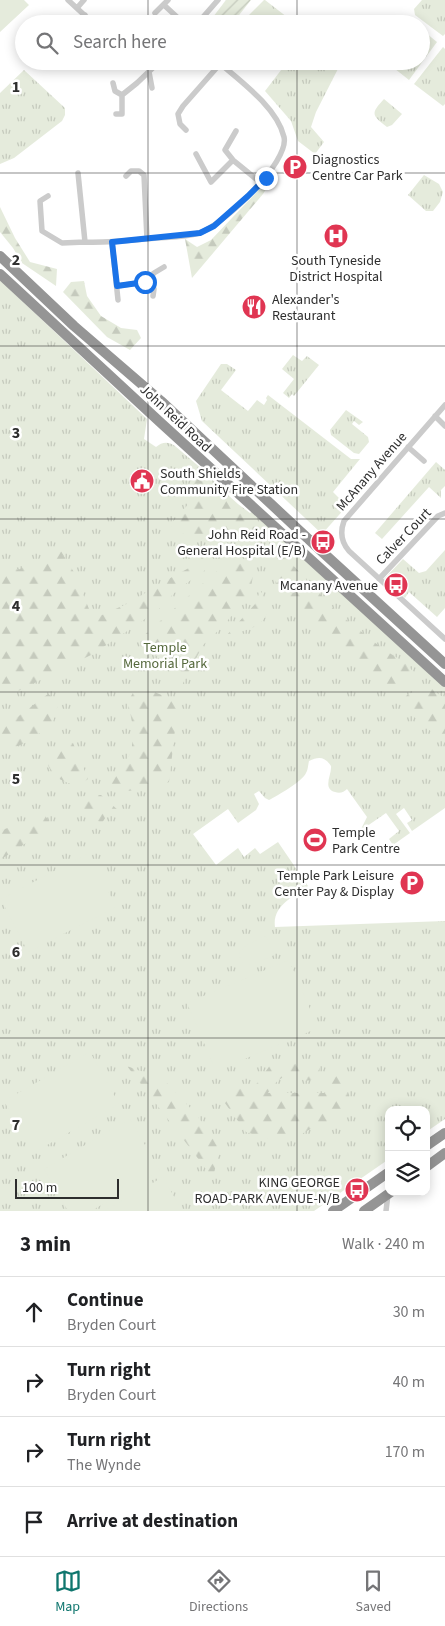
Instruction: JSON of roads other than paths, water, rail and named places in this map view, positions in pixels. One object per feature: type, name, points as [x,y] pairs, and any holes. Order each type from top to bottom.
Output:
[{"type":"highway","name":"John Reid Road","points":[[0,256],[74,326],[166,406],[445,664]]},
{"type":"highway","name":"John Reid Road","points":[[0,274],[445,682]]},
{"type":"highway","points":[[430,1143],[445,1133]]},
{"type":"highway","points":[[430,1163],[445,1153]]},
{"type":"highway","points":[[337,1210],[385,1175]]},
{"type":"highway","points":[[378,1180],[385,1188]]},
{"type":"highway","points":[[364,1211],[385,1196]]},
{"type":"street","points":[[68,0],[85,15]]},
{"type":"street","points":[[77,8],[84,0]]},
{"type":"street","points":[[205,15],[218,0]]},
{"type":"street","points":[[155,13],[166,2],[176,15]]},
{"type":"street","points":[[186,130],[180,124],[178,114],[213,70]]},
{"type":"street","points":[[48,196],[40,201],[42,231],[62,243],[147,239],[200,233],[214,226],[261,183],[280,158],[285,140],[280,124],[242,81],[228,70]]},
{"type":"street","points":[[148,72],[152,88]]},
{"type":"street","points":[[122,95],[137,84],[148,72]]},
{"type":"street","points":[[113,83],[115,91],[122,95]]},
{"type":"street","points":[[116,114],[122,114],[122,95]]},
{"type":"street","points":[[236,132],[225,150],[233,160],[261,183]]},
{"type":"street","points":[[196,154],[211,182],[233,160]]},
{"type":"street","points":[[126,176],[131,171],[139,171],[144,174],[147,239]]},
{"type":"street","points":[[78,173],[85,242]]},
{"type":"street","points":[[112,242],[118,300]]},
{"type":"street","points":[[117,286],[145,282],[164,267]]},
{"type":"street","points":[[150,278],[154,289],[153,296]]},
{"type":"street","name":"McAnany Avenue","points":[[445,405],[344,520],[341,538],[346,548],[445,639]]},
{"type":"street","points":[[435,416],[445,426]]},
{"type":"street","points":[[408,447],[424,461]]},
{"type":"street","name":"Calver Court","points":[[379,579],[438,516],[445,513]]},
{"type":"street","points":[[386,1211],[388,1196]]},
{"type":"place","name":"Diagnostics Centre Car Park","points":[[295,167]]},
{"type":"place","name":"South Tyneside District Hospital","points":[[336,236]]},
{"type":"place","name":"Alexander's Restaurant","points":[[254,307]]},
{"type":"place","name":"South Shields Community Fire Station","points":[[142,481]]},
{"type":"place","name":"John Reid Road - General Hospital (E/B)","points":[[323,542]]},
{"type":"place","name":"Mcanany Avenue","points":[[396,585]]},
{"type":"place","name":"Temple Park Centre","points":[[315,840]]},
{"type":"place","name":"Temple Park Leisure Center Pay & Display","points":[[412,883]]},
{"type":"place","name":"KING GEORGE ROAD-PARK AVENUE-N/B","points":[[357,1190]]},
{"type":"park label","name":"Temple Memorial Park","points":[[165,656]]}]
